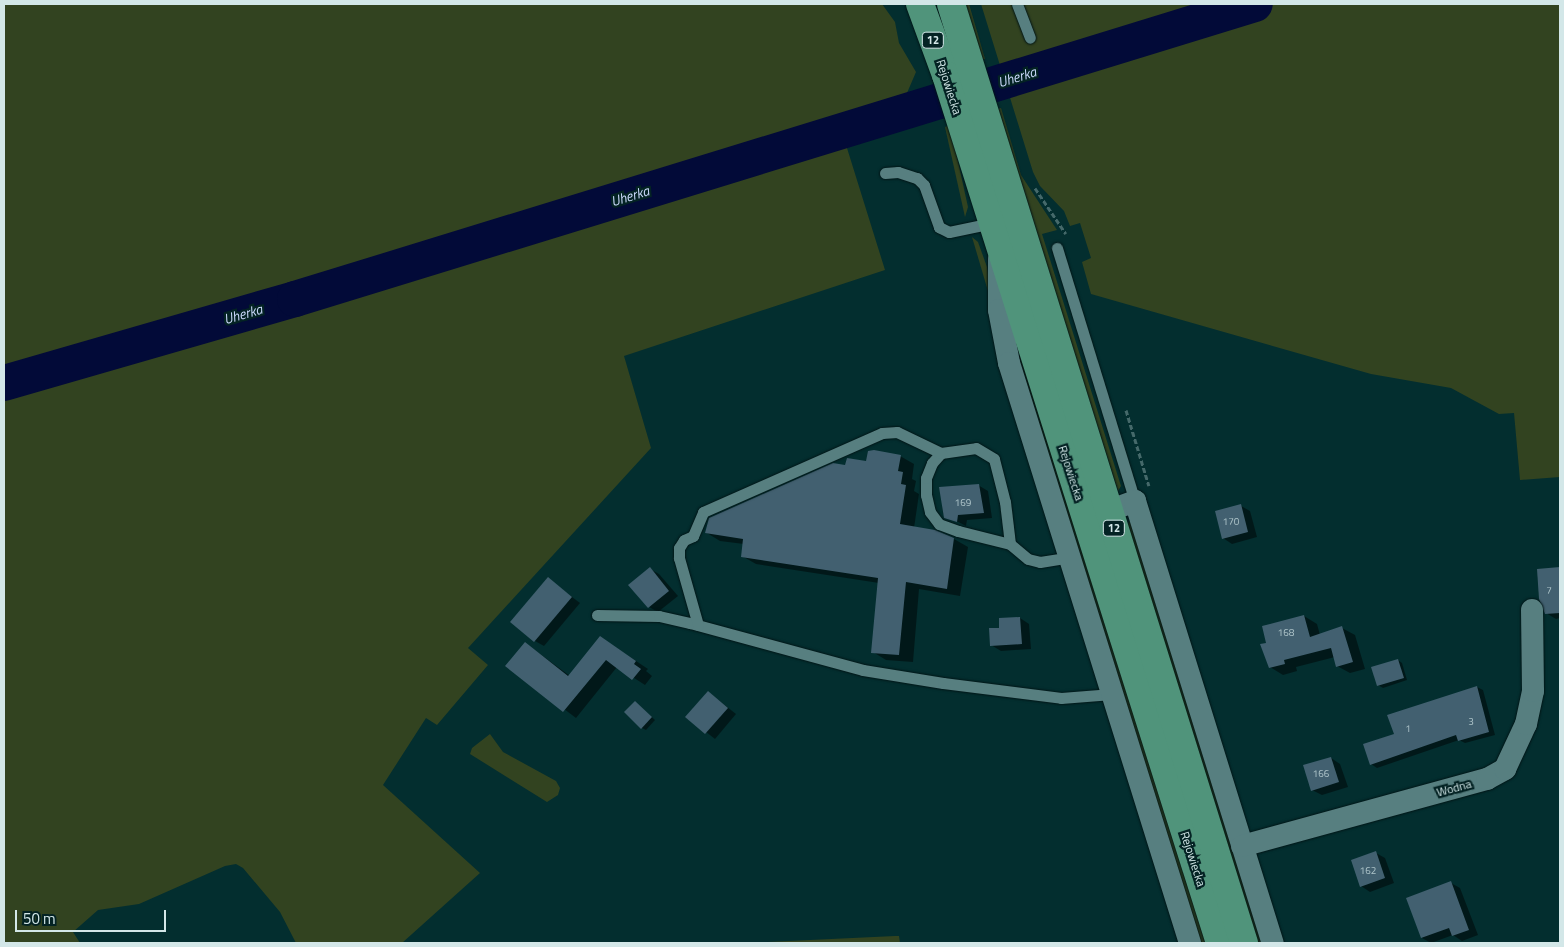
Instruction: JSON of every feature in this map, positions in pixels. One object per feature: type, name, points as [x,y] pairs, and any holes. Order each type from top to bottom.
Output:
[{"type":"highway","name":"Rejowiecka","points":[[920,4],[958,70]]},
{"type":"highway","name":"Rejowiecka","points":[[951,4],[958,70],[1108,511],[1244,943]]},
{"type":"highway","name":"Rejowiecka","points":[[973,117],[996,234],[1220,943]]},
{"type":"street","points":[[996,234],[999,310],[1009,362],[1190,943]]},
{"type":"street","points":[[1108,511],[1136,501],[1273,943]]},
{"type":"street","name":"Wodna","points":[[1242,846],[1487,779],[1505,769],[1526,724],[1533,691],[1532,610]]},
{"type":"lane","points":[[1017,4],[1030,38]]},
{"type":"lane","points":[[884,173],[898,172],[917,178],[924,185],[939,227],[949,232],[996,234]]},
{"type":"lane","points":[[1057,248],[1136,501]]},
{"type":"lane","points":[[698,624],[679,558],[679,548],[684,540],[693,536],[703,512],[882,433],[897,432],[940,453],[976,448],[994,459],[1005,502],[1010,544]]},
{"type":"lane","points":[[940,453],[932,462],[926,478],[926,494],[930,512],[940,524],[952,529],[1010,544],[1028,559],[1040,562],[1070,557]]},
{"type":"lane","points":[[597,615],[659,616],[698,624],[863,670],[1061,698],[1112,694]]},
{"type":"green space","points":[[4,4],[882,4],[895,22],[899,43],[916,72],[895,121],[847,148],[885,270],[624,356],[651,448],[468,648],[488,665],[437,725],[426,718],[383,785],[480,873],[402,943],[296,943],[280,912],[243,868],[236,864],[225,866],[139,904],[98,910],[73,932],[80,943],[4,943]]},
{"type":"green space","points":[[962,4],[969,4],[985,59],[980,60]]},
{"type":"green space","points":[[981,4],[1560,4],[1560,477],[1520,480],[1514,413],[1499,414],[1451,388],[1371,374],[1091,294],[1082,262],[1091,258],[1080,223],[1070,226],[1064,211],[1040,186],[1033,172]]},
{"type":"green space","points":[[1001,108],[1021,175],[1057,230],[1042,234],[1121,486],[1118,491],[997,109]]},
{"type":"green space","points":[[950,125],[968,207],[965,217],[945,127]]},
{"type":"green space","points":[[972,237],[978,242],[987,267],[993,308]]},
{"type":"green space","points":[[1010,314],[1207,943],[1197,943],[1032,421]]},
{"type":"green space","points":[[1130,519],[1268,943],[1256,943],[1128,525]]},
{"type":"green space","points":[[490,734],[503,752],[556,781],[560,788],[558,795],[547,802],[470,754],[472,748]]},
{"type":"green space","points":[[899,936],[900,943],[746,943]]},
{"type":"building","points":[[874,450],[901,455],[898,471],[903,472],[901,484],[906,485],[900,524],[935,530],[954,538],[947,589],[906,582],[899,655],[871,653],[878,578],[741,557],[743,539],[705,533],[709,518],[833,463],[845,465],[847,458],[866,461],[868,451]]},
{"type":"building","points":[[979,484],[984,513],[958,515],[957,522],[944,518],[939,487]]},
{"type":"building","points":[[1241,504],[1248,532],[1222,539],[1215,511]]},
{"type":"building","points":[[650,567],[669,591],[648,608],[628,585]]},
{"type":"building","points":[[1560,567],[1560,613],[1545,614],[1539,599],[1537,569]]},
{"type":"building","points":[[548,577],[572,597],[534,642],[510,622]]},
{"type":"building","points":[[1304,615],[1310,637],[1342,626],[1353,662],[1336,667],[1331,648],[1284,660],[1285,664],[1269,668],[1260,644],[1266,643],[1262,626]]},
{"type":"building","points":[[1020,617],[1022,644],[990,646],[989,628],[999,628],[999,618]]},
{"type":"building","points":[[600,636],[636,661],[634,664],[641,669],[632,680],[606,660],[563,712],[505,666],[525,642],[568,676]]},
{"type":"building","points":[[1398,659],[1404,678],[1377,686],[1371,667]]},
{"type":"building","points":[[1477,686],[1489,732],[1458,741],[1456,735],[1370,765],[1363,744],[1394,734],[1387,715]]},
{"type":"building","points":[[708,691],[728,708],[705,734],[685,717]]},
{"type":"building","points":[[635,701],[652,717],[641,729],[624,712]]},
{"type":"building","points":[[1331,757],[1339,782],[1311,791],[1303,765]]},
{"type":"building","points":[[1376,851],[1385,878],[1360,887],[1351,860]]},
{"type":"building","points":[[1451,881],[1469,930],[1452,936],[1449,928],[1421,938],[1406,898]]},
{"type":"waterway","name":"Uherka","points":[[4,383],[295,299],[1255,4]]}]
